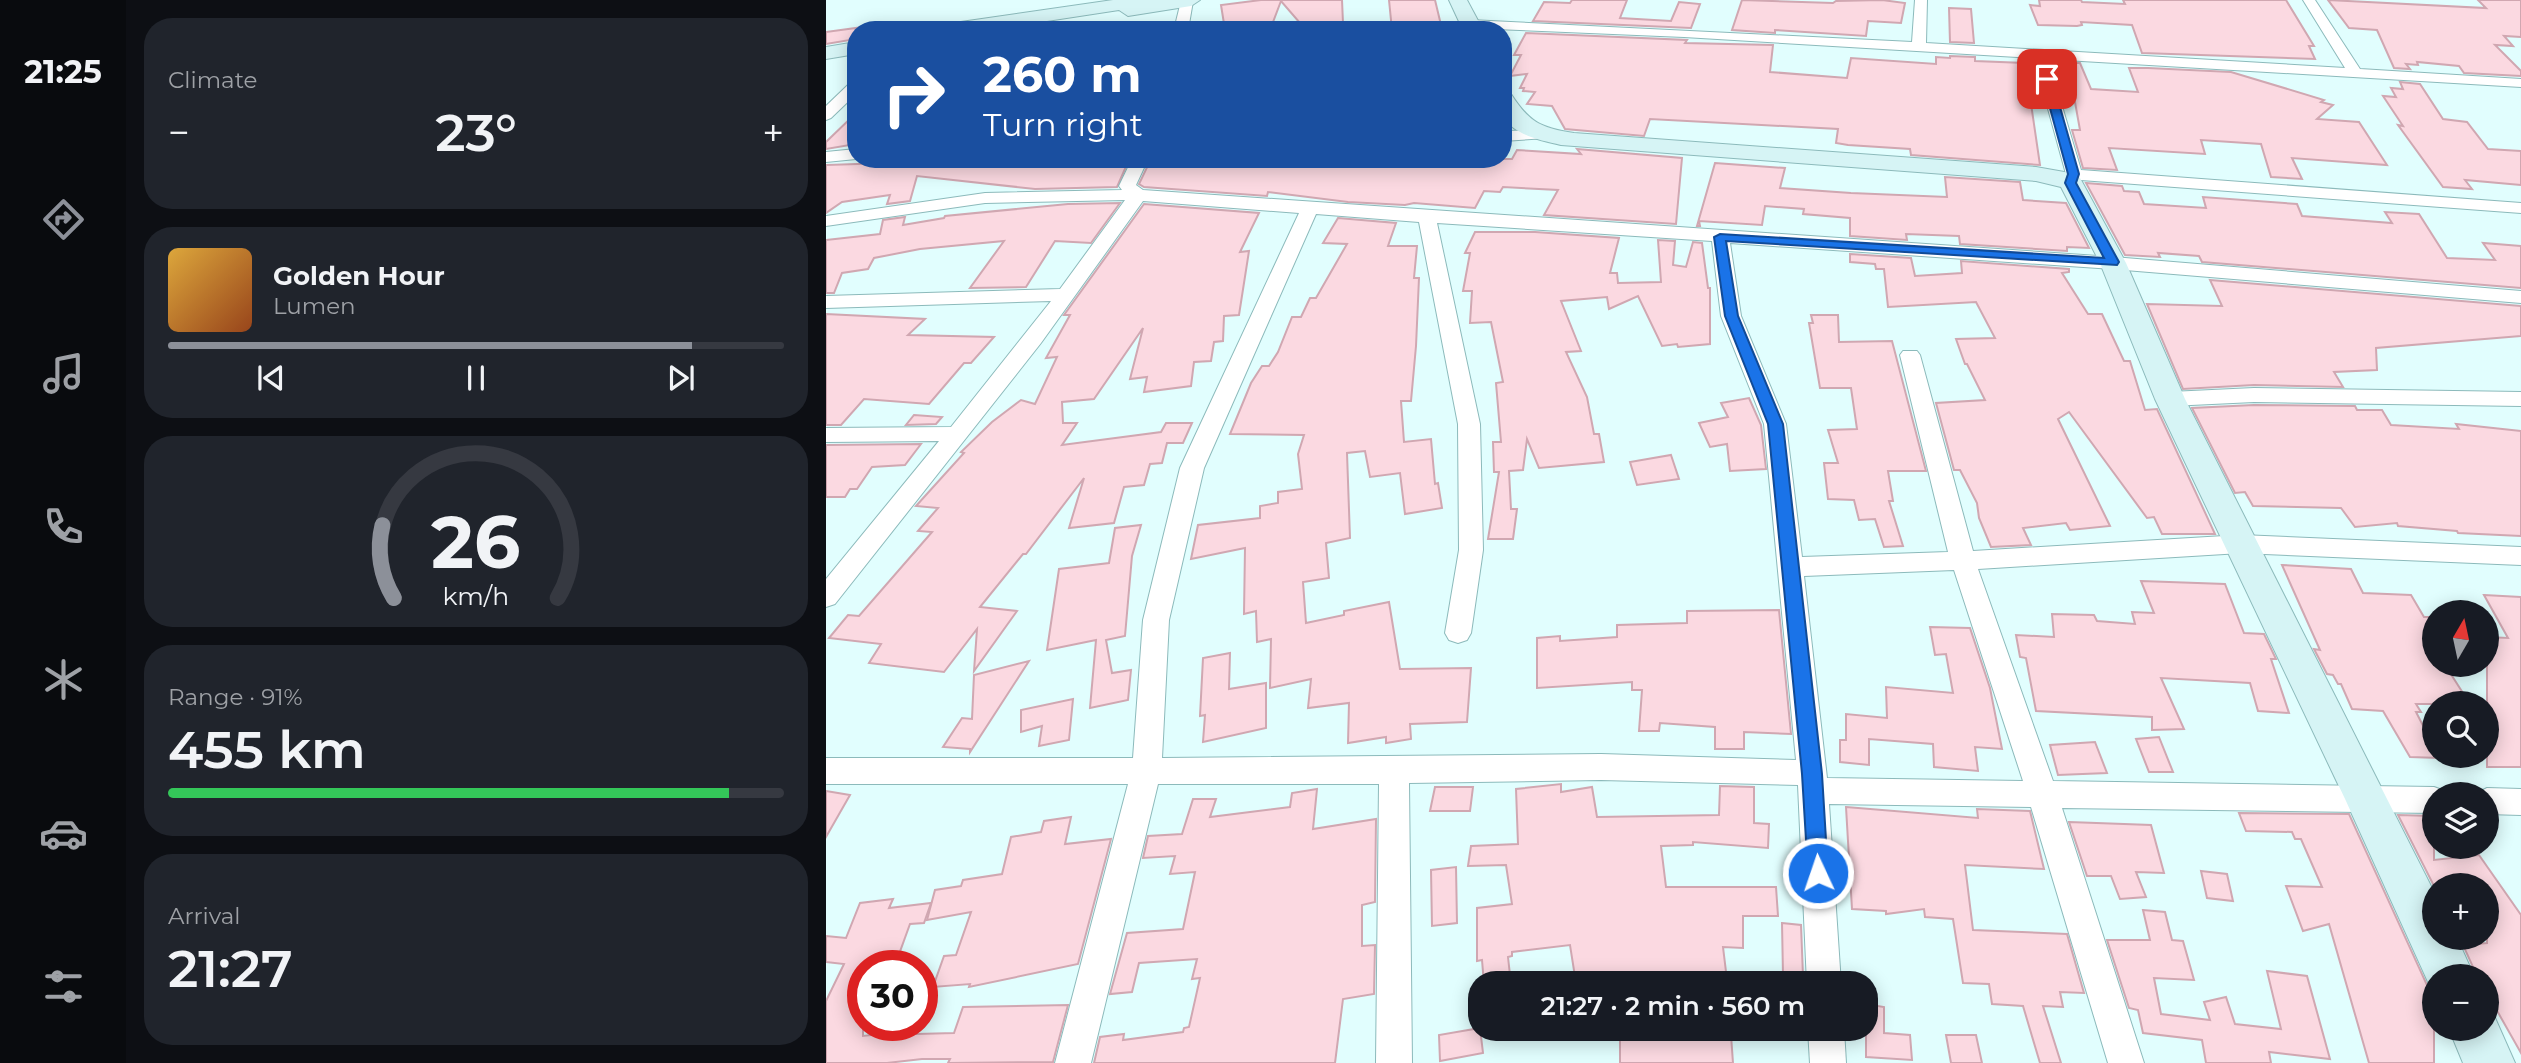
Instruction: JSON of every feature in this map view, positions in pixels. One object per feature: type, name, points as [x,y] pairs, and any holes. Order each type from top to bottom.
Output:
[{"type":"street","points":[[1008,21],[1152,0]]},
{"type":"street","points":[[1049,21],[1189,0],[1183,21]]},
{"type":"street","points":[[1458,0],[1469,21]]},
{"type":"street","points":[[1919,47],[1922,0]]},
{"type":"street","points":[[2309,0],[2356,74]]},
{"type":"street","points":[[1512,28],[1671,32],[2521,83]]},
{"type":"street","points":[[826,47],[847,44]]},
{"type":"street","points":[[826,52],[847,49]]},
{"type":"street","points":[[2040,55],[2072,179],[2113,262],[2170,399],[2367,799],[2444,964]]},
{"type":"street","points":[[826,115],[847,94]]},
{"type":"street","points":[[1512,115],[1527,129],[1540,135]]},
{"type":"street","points":[[1512,136],[1540,135],[1586,142],[2036,174],[2072,179],[2521,208]]},
{"type":"street","points":[[826,157],[847,155]]},
{"type":"street","points":[[1136,168],[1127,186],[1139,195]]},
{"type":"street","points":[[826,597],[1067,295],[1139,195]]},
{"type":"street","points":[[826,220],[985,198],[1139,195],[1311,206],[1427,217],[2113,262],[2521,297]]},
{"type":"street","points":[[1073,1063],[1147,769],[1156,620],[1192,468],[1311,206]]},
{"type":"street","points":[[1427,217],[1469,424],[1471,550],[1458,633]]},
{"type":"street","points":[[1720,237],[1731,316],[1775,424],[1813,782],[1823,971]]},
{"type":"street","points":[[826,302],[1067,295]]},
{"type":"street","points":[[1910,355],[1963,561],[2043,796],[2126,1063]]},
{"type":"street","points":[[2170,399],[2254,395],[2521,399]]},
{"type":"street","points":[[826,435],[957,434]]},
{"type":"street","points":[[1791,567],[1963,561],[2241,544],[2521,556]]},
{"type":"street","points":[[826,771],[1394,771],[1601,767],[2043,796],[2329,796],[2422,800]]},
{"type":"street","points":[[1394,771],[1394,1063]]},
{"type":"street","points":[[2499,802],[2521,802]]},
{"type":"street","points":[[1827,1041],[1828,1063]]},
{"type":"street","points":[[2479,1041],[2489,1063]]},
{"type":"building","points":[[1261,0],[1342,0],[1343,21],[1298,21],[1281,1],[1273,21],[1224,21],[1221,5]]},
{"type":"building","points":[[1389,0],[1435,0],[1440,21],[1391,21]]},
{"type":"building","points":[[1572,0],[1627,0],[1620,18],[1671,21],[1679,2],[1700,4],[1691,28],[1533,21],[1544,2],[1570,3]]},
{"type":"building","points":[[1742,0],[1833,3],[1882,0],[1905,3],[1901,23],[1868,21],[1866,36],[1732,30]]},
{"type":"building","points":[[2039,0],[2125,4],[2123,0],[2286,0],[2314,46],[2309,46],[2315,59],[2142,53],[2132,25],[2081,22],[2082,25],[2077,26],[2038,25],[2030,5],[2040,6]]},
{"type":"building","points":[[2328,0],[2486,8],[2478,0],[2521,0],[2521,37],[2504,36],[2513,46],[2495,45],[2521,71],[2521,76],[2464,73],[2459,66],[2417,62],[2418,65],[2406,64],[2410,69],[2394,68],[2377,30],[2349,28]]},
{"type":"building","points":[[1949,8],[1971,9],[1974,43],[1950,42]]},
{"type":"building","points":[[847,29],[847,40],[826,44],[826,32]]},
{"type":"building","points":[[1526,33],[1687,40],[1685,43],[1773,45],[1770,72],[1847,78],[1851,58],[1936,64],[1936,57],[1950,56],[1975,57],[1975,61],[2025,63],[2040,165],[1911,155],[1910,149],[1836,143],[1838,129],[1650,119],[1644,136],[1565,129],[1552,106],[1527,104],[1535,92],[1523,91],[1524,88],[1520,88],[1527,74],[1512,76],[1521,55],[1514,55]]},
{"type":"building","points":[[2068,63],[2080,63],[2091,89],[2138,92],[2129,68],[2148,68],[2231,72],[2324,100],[2321,102],[2333,105],[2317,119],[2359,122],[2387,165],[2292,158],[2302,179],[2271,177],[2261,144],[2201,140],[2205,154],[2109,148],[2117,170],[2083,168],[2072,130],[2080,130]]},
{"type":"building","points":[[2400,82],[2420,84],[2443,119],[2467,122],[2488,149],[2521,151],[2521,185],[2465,180],[2472,189],[2443,187],[2398,125],[2403,126],[2383,96],[2396,97],[2391,88],[2403,89]]},
{"type":"building","points":[[847,122],[847,146],[826,149],[826,142]]},
{"type":"building","points":[[1577,149],[1682,158],[1676,224],[1544,215],[1558,190],[1503,187],[1500,192],[1484,191],[1475,208],[1414,203],[1405,205],[1348,202],[1268,192],[1267,196],[1144,187],[1139,184],[1147,168],[1512,168],[1512,159],[1517,150],[1581,154]]},
{"type":"building","points":[[1715,163],[1785,168],[1780,188],[1851,193],[1947,197],[1945,177],[2020,182],[2023,200],[2066,203],[2089,248],[2067,247],[2067,251],[1960,244],[1959,236],[1906,234],[1907,240],[1850,236],[1850,218],[1803,214],[1804,209],[1765,206],[1762,225],[1699,221],[1700,226],[1697,226]]},
{"type":"building","points":[[847,164],[847,168],[1125,168],[1117,187],[1035,189],[917,176],[910,201],[887,204],[890,195],[842,202],[826,213],[826,165]]},
{"type":"building","points":[[2086,183],[2122,186],[2124,191],[2139,192],[2144,204],[2206,208],[2203,197],[2297,204],[2302,216],[2392,223],[2385,212],[2419,214],[2447,258],[2495,260],[2483,243],[2521,246],[2521,288],[2202,262],[2199,256],[2158,253],[2160,257],[2125,255]]},
{"type":"building","points":[[1120,203],[1091,243],[1055,241],[1026,287],[970,288],[1004,241],[920,249],[874,258],[868,269],[842,273],[834,293],[826,293],[826,240],[880,234],[883,220],[905,217],[903,225],[945,216],[1068,204]]},
{"type":"building","points":[[1144,204],[1259,213],[1240,252],[1249,251],[1239,315],[1224,316],[1223,341],[1214,342],[1211,361],[1194,362],[1191,386],[1144,392],[1147,377],[1130,379],[1143,328],[1094,399],[1062,402],[1063,423],[1077,423],[1062,445],[1161,432],[1166,423],[1192,423],[1183,443],[1167,443],[1162,463],[1150,464],[1144,485],[1124,487],[1114,523],[1069,528],[1084,478],[1026,554],[1023,554],[980,607],[1017,611],[974,671],[977,629],[944,672],[869,663],[881,644],[829,638],[848,615],[859,616],[932,532],[918,531],[938,508],[916,506],[964,453],[961,452],[992,422],[1021,400],[1035,404],[1057,357],[1046,358],[1070,315],[1064,315]]},
{"type":"building","points":[[1338,218],[1396,223],[1388,246],[1417,246],[1414,278],[1419,278],[1411,401],[1401,401],[1404,442],[1431,439],[1435,484],[1438,483],[1442,508],[1405,514],[1400,473],[1370,477],[1365,451],[1347,453],[1350,538],[1326,543],[1329,578],[1303,582],[1306,623],[1344,615],[1344,611],[1389,602],[1400,669],[1471,668],[1467,722],[1410,724],[1411,739],[1386,743],[1386,737],[1348,743],[1349,703],[1308,708],[1311,679],[1270,688],[1271,639],[1257,642],[1256,611],[1244,614],[1245,548],[1191,559],[1198,525],[1260,518],[1260,506],[1278,503],[1278,492],[1302,489],[1298,454],[1304,435],[1230,434],[1251,383],[1262,366],[1269,366],[1278,352],[1292,317],[1301,317],[1310,298],[1316,298],[1347,244],[1323,243]]},
{"type":"building","points":[[1475,232],[1535,232],[1619,238],[1610,273],[1617,273],[1618,283],[1661,282],[1658,240],[1675,241],[1673,265],[1686,267],[1693,242],[1702,243],[1710,288],[1710,344],[1678,347],[1677,344],[1662,346],[1638,296],[1609,309],[1607,297],[1561,301],[1581,351],[1566,352],[1587,397],[1594,434],[1599,434],[1604,462],[1539,468],[1527,439],[1523,470],[1509,471],[1511,509],[1517,509],[1513,539],[1488,539],[1499,472],[1494,472],[1493,442],[1501,442],[1496,383],[1503,382],[1491,322],[1470,323],[1472,291],[1463,291],[1470,253],[1465,253]]},
{"type":"building","points":[[1850,254],[1911,258],[1915,276],[1962,273],[1961,261],[2069,269],[2069,272],[2062,273],[2088,314],[2102,314],[2124,361],[2130,361],[2145,410],[2157,409],[2215,534],[2162,534],[2154,517],[2147,518],[2069,412],[2058,419],[2110,526],[2070,530],[2066,523],[2023,528],[2031,545],[1991,547],[1979,518],[1977,503],[1960,470],[1954,470],[1936,403],[1985,400],[1965,364],[1956,339],[1995,338],[1976,302],[1888,307],[1884,269],[1876,269],[1875,264],[1850,262]]},
{"type":"building","points":[[2210,280],[2521,306],[2521,336],[2376,348],[2377,370],[2334,372],[2343,387],[2254,385],[2183,389],[2147,304],[2222,306]]},
{"type":"building","points":[[826,314],[925,319],[908,335],[994,337],[971,363],[964,363],[929,404],[864,399],[841,425],[826,425]]},
{"type":"building","points":[[1811,315],[1838,315],[1839,342],[1892,341],[1926,471],[1888,471],[1893,501],[1889,501],[1903,546],[1884,547],[1875,519],[1859,520],[1854,500],[1828,499],[1824,463],[1838,463],[1828,430],[1857,429],[1851,388],[1820,388],[1809,323],[1813,323]]},
{"type":"building","points":[[1749,398],[1761,425],[1766,469],[1730,471],[1727,444],[1710,447],[1699,423],[1728,417],[1721,403]]},
{"type":"building","points":[[2254,405],[2355,406],[2357,410],[2382,410],[2391,425],[2459,429],[2456,424],[2521,431],[2521,536],[2458,533],[2398,526],[2397,523],[2355,527],[2341,508],[2253,506],[2245,492],[2235,493],[2192,408]]},
{"type":"building","points":[[914,415],[942,417],[936,424],[906,425]]},
{"type":"building","points":[[921,444],[905,465],[872,467],[857,489],[850,489],[845,497],[826,497],[826,445]]},
{"type":"building","points":[[1671,455],[1679,479],[1637,485],[1630,462]]},
{"type":"building","points":[[1141,525],[1132,556],[1125,636],[1106,640],[1112,673],[1131,670],[1128,700],[1090,708],[1096,640],[1047,650],[1059,569],[1109,563],[1115,528]]},
{"type":"building","points":[[2282,565],[2351,569],[2363,593],[2411,595],[2422,614],[2422,677],[2453,677],[2462,691],[2422,691],[2422,704],[2416,704],[2421,712],[2416,712],[2422,724],[2422,757],[2410,757],[2383,711],[2352,709],[2341,684],[2338,684],[2333,675],[2327,674],[2314,649],[2320,650]]},
{"type":"building","points":[[2141,581],[2225,584],[2244,633],[2264,634],[2276,659],[2271,659],[2289,713],[2258,711],[2250,683],[2161,678],[2184,729],[2152,730],[2152,717],[2036,711],[2026,658],[2020,657],[2016,635],[2054,637],[2052,614],[2094,615],[2097,621],[2135,624],[2132,612],[2154,613]]},
{"type":"building","points":[[2484,595],[2521,597],[2521,767],[2499,767],[2499,691],[2487,691],[2487,677],[2499,677],[2499,638],[2508,638],[2499,622],[2499,600],[2487,600]]},
{"type":"building","points":[[1779,610],[1791,734],[1744,732],[1744,749],[1715,749],[1715,727],[1660,723],[1659,731],[1639,731],[1642,690],[1632,690],[1632,682],[1537,688],[1537,638],[1560,636],[1560,641],[1617,637],[1617,625],[1687,623],[1687,611]]},
{"type":"building","points":[[1930,627],[1970,628],[1990,688],[2002,749],[1975,747],[1978,771],[1934,767],[1933,744],[1869,739],[1869,765],[1840,762],[1840,740],[1846,740],[1846,714],[1887,718],[1886,687],[1953,693],[1946,654],[1935,655]]},
{"type":"building","points":[[1230,653],[1229,689],[1266,683],[1266,728],[1203,742],[1205,715],[1200,716],[1203,658]]},
{"type":"building","points":[[1029,661],[970,752],[970,749],[943,747],[962,718],[972,719],[974,675]]},
{"type":"building","points":[[1073,699],[1069,740],[1039,746],[1042,726],[1021,732],[1021,710]]},
{"type":"building","points":[[2159,737],[2173,772],[2149,772],[2136,739]]},
{"type":"building","points":[[2095,742],[2107,773],[2058,775],[2050,745]]},
{"type":"building","points":[[1561,784],[1561,792],[1592,787],[1597,817],[1719,815],[1720,786],[1754,787],[1754,823],[1769,824],[1768,848],[1693,842],[1693,845],[1661,846],[1666,887],[1776,887],[1778,916],[1743,916],[1743,948],[1723,947],[1726,971],[1574,971],[1570,945],[1512,952],[1512,956],[1508,957],[1510,971],[1483,971],[1482,960],[1477,961],[1477,908],[1512,904],[1506,865],[1468,866],[1471,846],[1518,844],[1516,789]]},
{"type":"building","points":[[1435,787],[1473,787],[1470,811],[1430,811]]},
{"type":"building","points":[[1317,789],[1313,829],[1376,819],[1375,902],[1362,905],[1362,946],[1375,945],[1374,994],[1343,999],[1335,1063],[1094,1063],[1100,1037],[1124,1034],[1123,1040],[1183,1032],[1184,1028],[1189,1027],[1200,978],[1192,979],[1197,959],[1139,963],[1132,992],[1110,994],[1127,933],[1183,929],[1195,872],[1170,874],[1175,856],[1143,858],[1148,836],[1182,834],[1193,799],[1216,799],[1210,817],[1290,807],[1292,793]]},
{"type":"building","points":[[826,791],[850,795],[826,837]]},
{"type":"building","points":[[1846,807],[1978,818],[1977,809],[2030,811],[2044,869],[1965,865],[1973,930],[2067,934],[2084,993],[2060,992],[2063,1007],[2043,1006],[2061,1063],[2040,1063],[2023,1006],[1992,1004],[1989,984],[1963,983],[1953,919],[1925,917],[1924,909],[1886,914],[1886,911],[1852,909]]},
{"type":"building","points":[[2239,813],[2349,814],[2422,974],[2422,1041],[2434,1041],[2434,1063],[2369,1063],[2329,924],[2303,931],[2286,886],[2322,887],[2301,839],[2295,839],[2292,832],[2246,831]]},
{"type":"building","points":[[2398,815],[2422,816],[2422,859],[2482,859],[2492,873],[2427,873]]},
{"type":"building","points":[[1071,817],[1065,844],[1111,839],[1078,964],[969,987],[970,984],[938,987],[938,973],[944,956],[956,955],[971,912],[927,920],[935,890],[961,886],[963,880],[1002,874],[1011,837],[1041,832],[1044,821]]},
{"type":"building","points":[[2069,822],[2151,825],[2164,873],[2136,872],[2146,897],[2120,899],[2111,876],[2087,876]]},
{"type":"building","points":[[1456,867],[1457,923],[1432,926],[1431,870]]},
{"type":"building","points":[[2201,871],[2227,874],[2233,901],[2207,898]]},
{"type":"building","points":[[2499,884],[2521,915],[2521,1053],[2499,1014],[2499,964],[2472,964],[2465,950],[2499,950]]},
{"type":"building","points":[[893,899],[889,908],[931,903],[924,923],[910,924],[901,950],[847,950],[847,1041],[938,1041],[938,1033],[954,1033],[963,1007],[1068,1005],[1053,1062],[948,1063],[950,1059],[922,1059],[887,1063],[826,1063],[826,1001],[844,964],[826,962],[826,936],[846,938],[860,903]]},
{"type":"building","points":[[2143,910],[2165,912],[2172,940],[2183,941],[2194,980],[2154,978],[2161,1014],[2210,1020],[2204,1002],[2226,997],[2235,1024],[2281,1029],[2267,971],[2307,976],[2330,1059],[2269,1052],[2271,1063],[2206,1063],[2202,1040],[2143,1033],[2138,1010],[2129,1008],[2107,940],[2150,940]]},
{"type":"building","points":[[1782,923],[1801,925],[1803,971],[1783,971]]},
{"type":"building","points":[[1878,1006],[1884,1007],[1884,1033],[1910,1035],[1912,1060],[1866,1057],[1866,1041],[1878,1041]]},
{"type":"building","points":[[1468,1030],[1468,1041],[1482,1041],[1483,1053],[1440,1061],[1439,1035]]},
{"type":"building","points":[[1946,1035],[1976,1035],[1982,1063],[1951,1063]]},
{"type":"building","points":[[1620,1041],[1731,1041],[1733,1063],[1620,1063]]},
{"type":"route","points":[[1818,873],[1812,774],[1775,424],[1731,316],[1720,237],[2113,262],[2071,183],[2074,174],[2047,79]]}]
